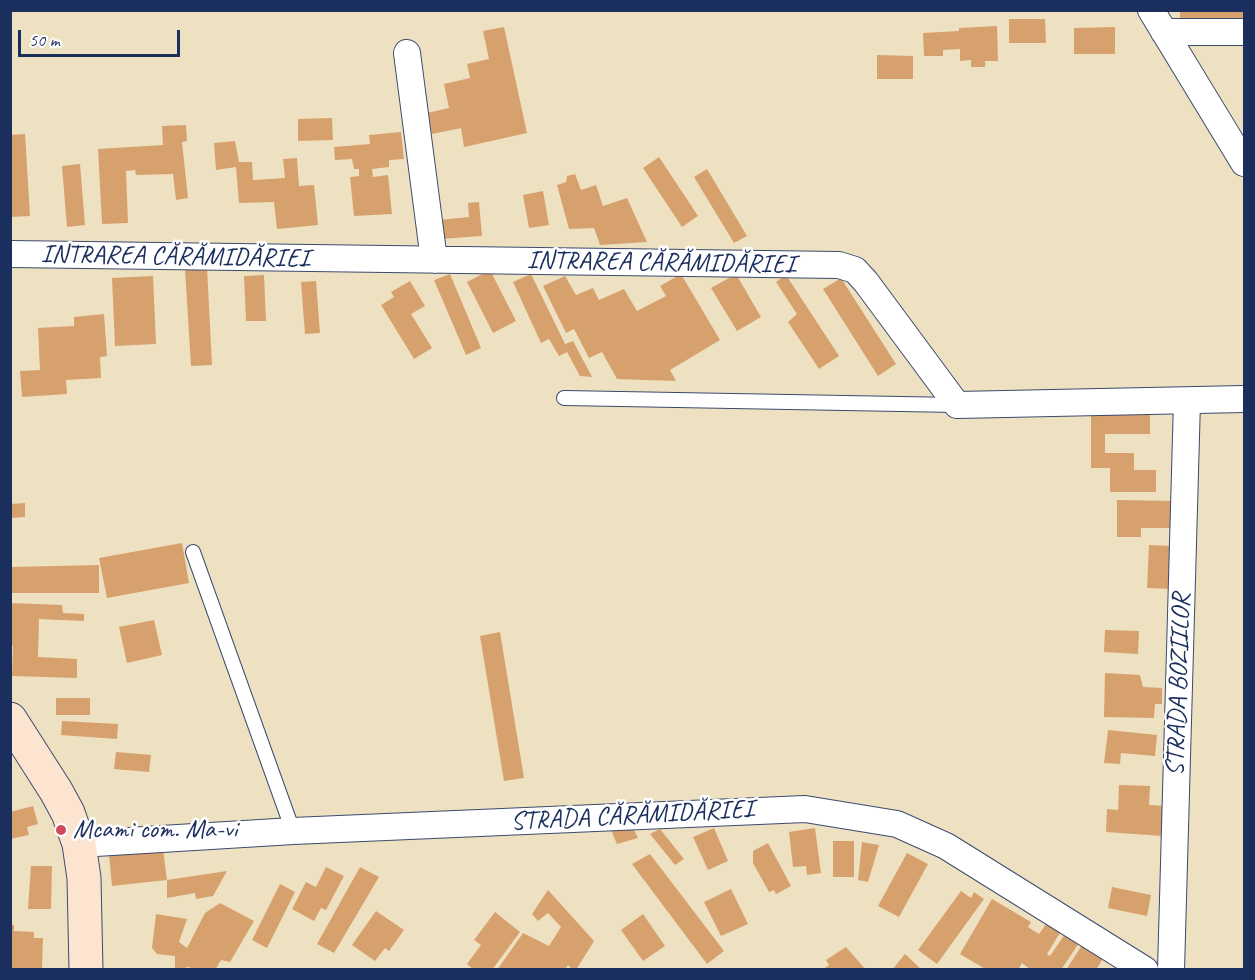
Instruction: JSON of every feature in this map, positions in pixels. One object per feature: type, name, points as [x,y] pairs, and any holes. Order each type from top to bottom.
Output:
[{"type":"main road","points":[[10,719],[56,791],[68,813],[79,844],[84,878],[86,969]]},
{"type":"street","points":[[1157,21],[1245,32]]},
{"type":"street","points":[[1157,21],[1245,163]]},
{"type":"street","points":[[407,53],[434,260]]},
{"type":"street","name":"INTRAREA CĂRĂMIDĂRIEI","points":[[10,254],[839,265],[855,270],[866,282],[957,405]]},
{"type":"street","points":[[957,405],[1245,399]]},
{"type":"street","name":"STRADA BOZIILOR","points":[[1171,969],[1187,401]]},
{"type":"street","name":"STRADA CĂRĂMIDĂRIEI","points":[[79,844],[293,831],[805,809],[897,824],[946,846],[1145,969]]},
{"type":"lane","points":[[564,398],[957,405]]},
{"type":"lane","points":[[193,552],[293,831]]},
{"type":"building","points":[[1180,10],[1244,10],[1244,22],[1180,23]]},
{"type":"building","points":[[1009,19],[1045,19],[1046,43],[1009,43]]},
{"type":"building","points":[[997,26],[998,61],[985,61],[985,67],[971,67],[971,60],[960,61],[960,49],[943,50],[943,56],[924,56],[923,33]]},
{"type":"building","points":[[504,27],[527,133],[464,147],[461,128],[432,134],[427,113],[449,108],[444,84],[470,78],[467,64],[489,59],[483,31]]},
{"type":"building","points":[[1115,27],[1115,54],[1074,54],[1074,28]]},
{"type":"building","points":[[877,55],[913,56],[913,79],[877,79]]},
{"type":"building","points":[[332,118],[333,140],[298,141],[298,119]]},
{"type":"building","points":[[186,125],[187,141],[182,142],[188,198],[176,200],[173,174],[136,175],[135,170],[126,171],[128,223],[102,224],[98,149],[163,145],[162,126]]},
{"type":"building","points":[[401,132],[404,159],[389,160],[389,167],[372,169],[373,177],[388,175],[392,214],[354,216],[350,177],[359,176],[359,169],[354,169],[352,159],[335,160],[334,147],[370,144],[369,135]]},
{"type":"building","points":[[25,134],[30,216],[11,217],[10,135]]},
{"type":"building","points":[[235,141],[239,162],[252,162],[253,180],[285,178],[283,159],[297,158],[299,186],[314,185],[318,225],[277,229],[274,202],[239,203],[236,167],[216,170],[214,143]]},
{"type":"building","points":[[659,157],[698,216],[682,227],[643,168]]},
{"type":"building","points":[[80,164],[85,225],[67,227],[62,166]]},
{"type":"building","points":[[707,169],[747,236],[734,243],[694,177]]},
{"type":"building","points":[[575,174],[581,190],[596,185],[603,206],[627,198],[647,242],[600,245],[594,228],[569,229],[557,185],[566,182],[567,176]]},
{"type":"building","points":[[543,191],[549,225],[529,228],[523,195]]},
{"type":"building","points":[[479,202],[482,236],[441,239],[439,220],[469,217],[468,203]]},
{"type":"building","points":[[207,268],[212,365],[191,366],[185,269]]},
{"type":"building","points":[[490,270],[516,321],[493,333],[467,282]]},
{"type":"building","points":[[450,274],[481,348],[466,355],[434,280]]},
{"type":"building","points":[[531,274],[565,344],[573,341],[592,377],[580,376],[567,352],[559,356],[549,339],[541,343],[513,282]]},
{"type":"building","points":[[681,274],[720,340],[670,370],[676,381],[617,379],[602,352],[589,358],[574,329],[566,333],[543,286],[565,276],[576,295],[593,288],[599,300],[624,289],[637,311],[666,296],[660,286]]},
{"type":"building","points":[[736,274],[761,317],[737,331],[711,288]]},
{"type":"building","points":[[264,275],[266,321],[246,321],[244,276]]},
{"type":"building","points":[[786,275],[839,356],[819,369],[788,322],[797,314],[776,282]]},
{"type":"building","points":[[153,276],[156,344],[115,346],[112,278]]},
{"type":"building","points":[[841,278],[896,364],[878,376],[823,289]]},
{"type":"building","points":[[316,281],[320,333],[305,334],[301,282]]},
{"type":"building","points":[[410,281],[425,306],[411,314],[432,348],[414,359],[381,305],[394,297],[391,292]]},
{"type":"building","points":[[104,314],[107,356],[100,357],[101,378],[66,380],[67,394],[22,397],[20,371],[40,370],[38,328],[74,326],[74,317]]},
{"type":"building","points":[[1091,409],[1150,410],[1150,434],[1105,434],[1105,453],[1134,453],[1134,470],[1156,470],[1156,492],[1110,492],[1110,468],[1091,468]]},
{"type":"building","points":[[1117,500],[1174,501],[1173,528],[1141,528],[1141,537],[1117,537]]},
{"type":"building","points":[[25,503],[25,517],[10,518],[10,504]]},
{"type":"building","points":[[182,543],[189,583],[107,598],[99,558]]},
{"type":"building","points":[[1149,545],[1173,546],[1171,589],[1147,588]]},
{"type":"building","points":[[99,565],[99,593],[10,593],[10,567]]},
{"type":"building","points":[[11,603],[62,605],[63,613],[84,614],[84,621],[39,619],[38,657],[77,659],[77,678],[12,676]]},
{"type":"building","points":[[154,620],[162,655],[127,663],[119,627]]},
{"type":"building","points":[[1105,630],[1139,631],[1138,654],[1104,652]]},
{"type":"building","points":[[500,632],[524,778],[504,781],[480,636]]},
{"type":"building","points":[[1105,673],[1140,675],[1143,687],[1162,688],[1162,704],[1155,704],[1154,718],[1104,717]]},
{"type":"building","points":[[56,698],[90,698],[90,715],[56,715]]},
{"type":"building","points":[[62,721],[118,724],[117,739],[61,735]]},
{"type":"building","points":[[1108,730],[1157,735],[1155,756],[1121,753],[1120,764],[1104,763]]},
{"type":"building","points":[[116,752],[151,755],[149,772],[114,769]]},
{"type":"building","points":[[1119,785],[1150,786],[1149,805],[1165,806],[1163,836],[1106,832],[1107,809],[1118,810]]},
{"type":"building","points":[[33,806],[38,824],[27,827],[29,835],[10,839],[10,812]]},
{"type":"building","points":[[631,824],[638,838],[617,844],[611,830]]},
{"type":"building","points":[[714,828],[728,861],[708,870],[693,837]]},
{"type":"building","points":[[815,828],[821,873],[807,875],[806,866],[793,867],[789,832]]},
{"type":"building","points":[[660,829],[684,859],[675,865],[650,834]]},
{"type":"building","points":[[833,841],[854,841],[854,877],[833,877]]},
{"type":"building","points":[[862,842],[879,845],[868,882],[858,880]]},
{"type":"building","points":[[768,843],[791,886],[776,894],[774,890],[769,892],[753,863],[753,851]]},
{"type":"building","points":[[163,849],[167,880],[112,886],[109,855]]},
{"type":"building","points":[[907,853],[928,864],[899,917],[878,906]]},
{"type":"building","points":[[650,854],[724,951],[707,964],[632,864]]},
{"type":"building","points":[[31,866],[52,866],[51,909],[28,909]]},
{"type":"building","points":[[326,867],[344,876],[326,910],[321,908],[314,921],[292,909],[306,882],[316,887]]},
{"type":"building","points":[[360,867],[379,877],[334,953],[317,944]]},
{"type":"building","points":[[227,871],[213,896],[196,899],[195,893],[167,898],[167,880]]},
{"type":"building","points":[[280,884],[295,892],[267,948],[252,940]]},
{"type":"building","points":[[1112,887],[1151,895],[1147,916],[1108,908]]},
{"type":"building","points":[[731,889],[748,924],[721,936],[704,902]]},
{"type":"building","points":[[548,890],[594,941],[576,970],[568,965],[565,970],[497,970],[523,933],[549,946],[561,927],[548,913],[538,921],[532,914]]},
{"type":"building","points":[[961,891],[971,898],[974,892],[984,899],[937,964],[918,950]]},
{"type":"building","points":[[992,899],[1031,922],[1028,927],[1039,934],[1049,920],[1063,928],[1047,954],[1050,956],[1067,931],[1081,940],[1061,970],[1031,970],[1022,963],[1018,970],[987,970],[960,954]]},
{"type":"building","points":[[220,903],[254,921],[230,962],[221,960],[215,970],[196,970],[189,967],[175,970],[175,956],[157,954],[152,948],[156,914],[187,919],[179,942],[187,948],[205,913]]},
{"type":"building","points":[[376,911],[404,930],[389,951],[385,948],[375,961],[352,945]]},
{"type":"building","points":[[495,912],[520,932],[492,970],[474,970],[467,964],[481,945],[474,940]]},
{"type":"building","points":[[643,914],[665,946],[643,961],[621,930]]},
{"type":"building","points":[[10,925],[14,925],[14,931],[34,932],[34,938],[43,938],[42,968],[10,970]]},
{"type":"building","points":[[1084,942],[1105,955],[1096,970],[1066,970]]},
{"type":"building","points":[[846,947],[866,970],[822,970],[829,965],[826,960]]},
{"type":"building","points":[[905,954],[922,970],[892,970]]},
{"type":"place","name":"Mcami com. Ma-vi","points":[[61,830]]}]
